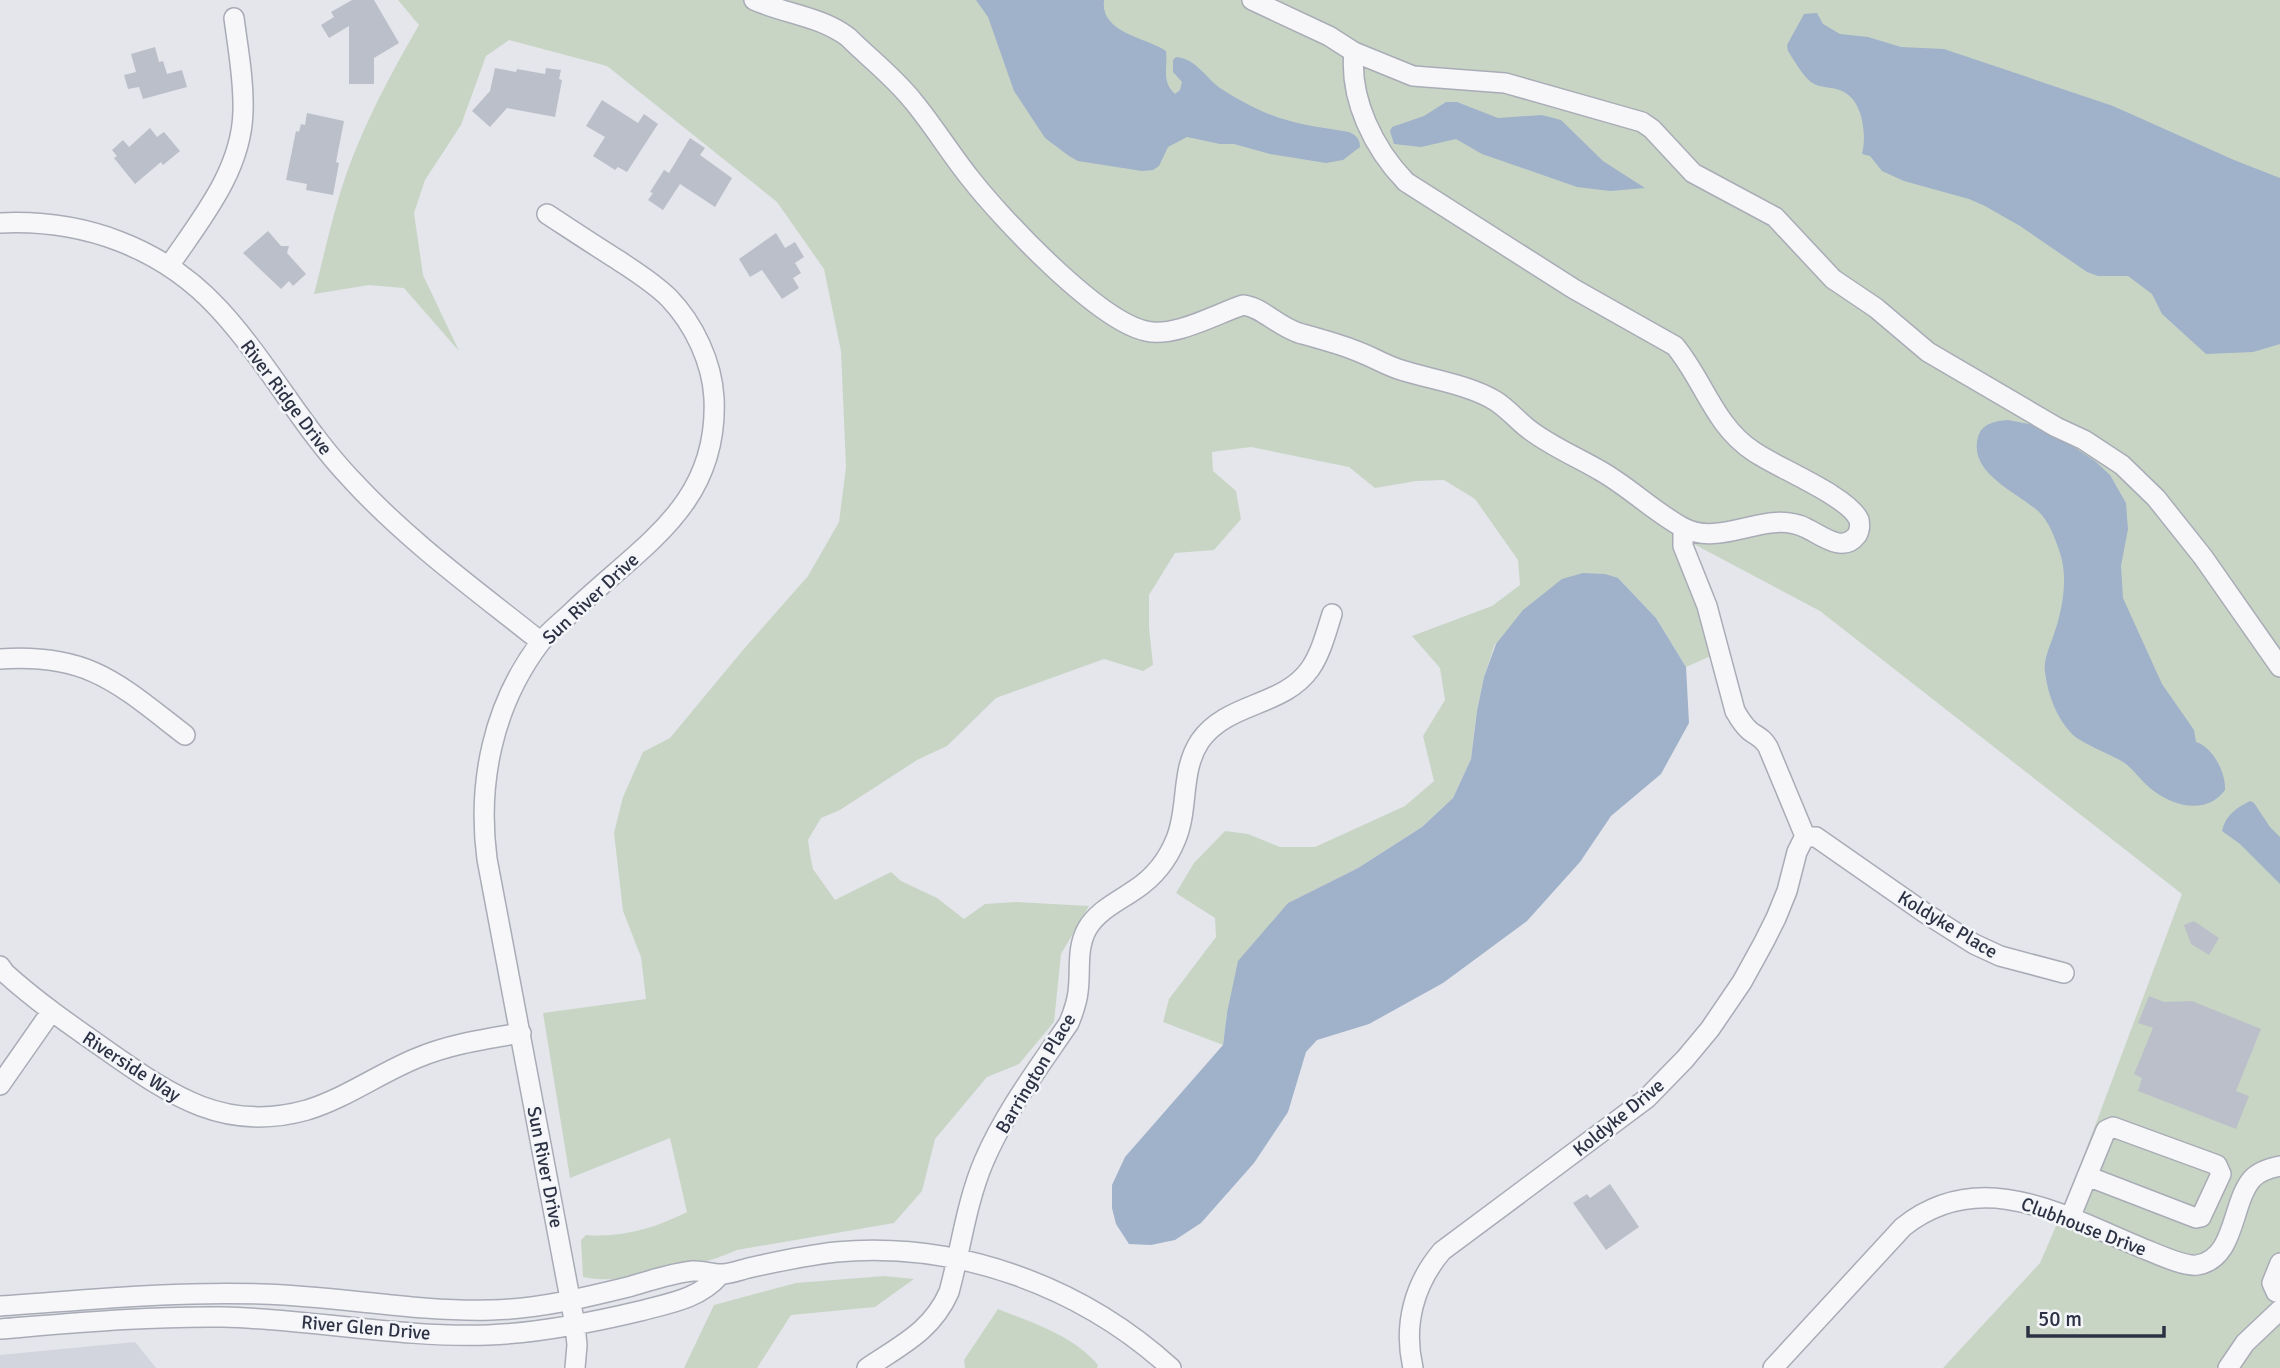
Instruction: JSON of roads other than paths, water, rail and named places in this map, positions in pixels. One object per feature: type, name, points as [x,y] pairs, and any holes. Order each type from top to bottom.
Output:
[{"type":"street","points":[[754,0],[821,22],[848,37],[912,100],[970,179],[1054,267],[1104,311],[1146,332],[1176,330],[1243,306],[1254,306],[1272,321],[1294,332],[1354,349],[1397,369],[1493,399],[1527,428],[1600,470],[1683,528],[1700,533],[1721,533],[1780,520],[1805,527],[1833,542],[1843,543],[1856,537],[1860,530],[1859,521],[1844,503],[1794,473],[1771,463],[1737,439],[1712,408],[1675,346],[1532,264],[1497,238],[1406,182],[1391,167],[1380,150],[1362,111],[1352,71],[1354,52]]},
{"type":"street","points":[[1252,0],[1329,36],[1354,52],[1413,76],[1505,83],[1642,122],[1652,129],[1693,173],[1775,217],[1833,279],[1876,308],[1928,352],[2056,427],[2084,440],[2122,465],[2150,491],[2183,531],[2280,667]]},
{"type":"street","points":[[169,266],[218,192],[234,157],[243,113],[243,88],[234,18]]},
{"type":"street","name":"Sun River Drive","points":[[547,214],[649,281],[670,298],[699,342],[710,374],[714,410],[713,429],[701,477],[676,517],[541,642],[507,698],[490,753],[484,788],[482,825],[487,859],[578,1345],[575,1368]]},
{"type":"street","name":"River Ridge Drive","points":[[0,223],[43,223],[78,228],[112,237],[169,266],[219,310],[327,450],[372,502],[409,537],[541,642]]},
{"type":"street","points":[[1683,528],[1684,546],[1707,607],[1735,712],[1753,734],[1762,737],[1768,747],[1805,836]]},
{"type":"street","name":"Barrington Place","points":[[867,1368],[928,1327],[936,1317],[949,1292],[972,1197],[991,1146],[1069,1023],[1076,1006],[1079,959],[1087,929],[1106,908],[1150,878],[1169,852],[1180,826],[1192,757],[1207,733],[1234,713],[1277,696],[1295,685],[1310,669],[1320,650],[1332,614]]},
{"type":"street","points":[[0,659],[70,663],[101,674],[185,735]]},
{"type":"street","name":"Koldyke Place","points":[[1805,836],[1816,837],[1974,944],[2000,956],[2064,973]]},
{"type":"street","name":"Koldyke Drive","points":[[1413,1368],[1409,1339],[1410,1319],[1414,1300],[1430,1265],[1442,1251],[1646,1099],[1685,1059],[1736,991],[1764,942],[1787,891],[1797,852],[1805,836]]},
{"type":"street","name":"Riverside Way","points":[[0,966],[51,1012],[152,1082],[180,1099],[210,1111],[245,1118],[309,1109],[436,1050],[521,1033]]},
{"type":"street","points":[[0,1085],[51,1012]]},
{"type":"street","points":[[2070,1218],[2087,1176],[2106,1130],[2113,1127],[2217,1165],[2221,1174],[2202,1217],[2196,1218],[2087,1176]]},
{"type":"street","name":"Clubhouse Drive","points":[[1773,1368],[1903,1227],[1921,1213],[1941,1203],[1990,1197],[2029,1203],[2151,1252],[2191,1265],[2200,1265],[2222,1249],[2251,1180],[2269,1168],[2280,1166]]},
{"type":"street","name":"River Glen Drive","points":[[0,1306],[135,1295],[300,1296],[463,1310],[527,1307],[607,1319],[695,1296],[709,1288],[720,1275],[784,1260],[838,1252],[891,1251],[958,1259],[1001,1270],[1057,1291],[1127,1333],[1171,1368]]},
{"type":"street","points":[[2280,1264],[2272,1283],[2276,1292],[2280,1293]]},
{"type":"street","points":[[2228,1368],[2245,1343],[2280,1310]]},
{"type":"street","name":"River Glen Drive","points":[[0,1329],[198,1317],[312,1322],[466,1335],[519,1333],[572,1313]]},
{"type":"water","points":[[976,0],[1104,0],[1109,20],[1116,27],[1166,51],[1168,84],[1175,94],[1180,90],[1182,82],[1173,72],[1173,60],[1176,57],[1189,61],[1220,88],[1265,113],[1289,121],[1349,132],[1357,138],[1360,147],[1343,160],[1326,163],[1187,137],[1168,147],[1159,166],[1153,170],[1142,171],[1078,161],[1045,138],[1014,91],[988,17]]},
{"type":"water","points":[[1817,13],[1823,24],[1840,34],[1868,37],[1901,47],[1944,49],[2113,106],[2280,178],[2280,344],[2253,352],[2206,354],[2162,314],[2152,294],[2128,276],[2098,276],[2087,272],[2020,226],[1985,206],[1904,181],[1882,171],[1870,156],[1862,154],[1862,119],[1855,102],[1842,91],[1811,82],[1788,51],[1787,45],[1804,14]]},
{"type":"water","points":[[1446,102],[1457,102],[1498,118],[1542,115],[1561,120],[1603,161],[1645,188],[1610,191],[1577,187],[1482,154],[1456,139],[1421,147],[1394,144],[1390,131],[1392,127],[1424,116]]},
{"type":"water","points":[[2008,420],[2034,425],[2054,434],[2095,461],[2110,475],[2126,503],[2128,529],[2121,566],[2123,598],[2162,684],[2194,730],[2196,742],[2208,749],[2221,769],[2225,790],[2208,803],[2188,806],[2168,800],[2146,785],[2123,762],[2076,737],[2057,713],[2048,689],[2045,667],[2062,602],[2064,572],[2060,553],[2042,515],[1987,471],[1977,450],[1978,437],[1986,426]]},
{"type":"water","points":[[1583,573],[1605,574],[1618,578],[1656,618],[1686,667],[1689,723],[1661,774],[1611,816],[1580,862],[1527,921],[1443,983],[1369,1024],[1317,1040],[1306,1052],[1288,1112],[1254,1163],[1201,1223],[1175,1240],[1151,1245],[1129,1244],[1116,1224],[1112,1208],[1112,1185],[1125,1157],[1223,1045],[1238,961],[1288,903],[1358,868],[1422,827],[1453,798],[1471,759],[1484,677],[1496,644],[1523,610],[1562,579]]},
{"type":"water","points":[[2250,801],[2280,837],[2280,884],[2240,844],[2222,831],[2232,813]]}]
